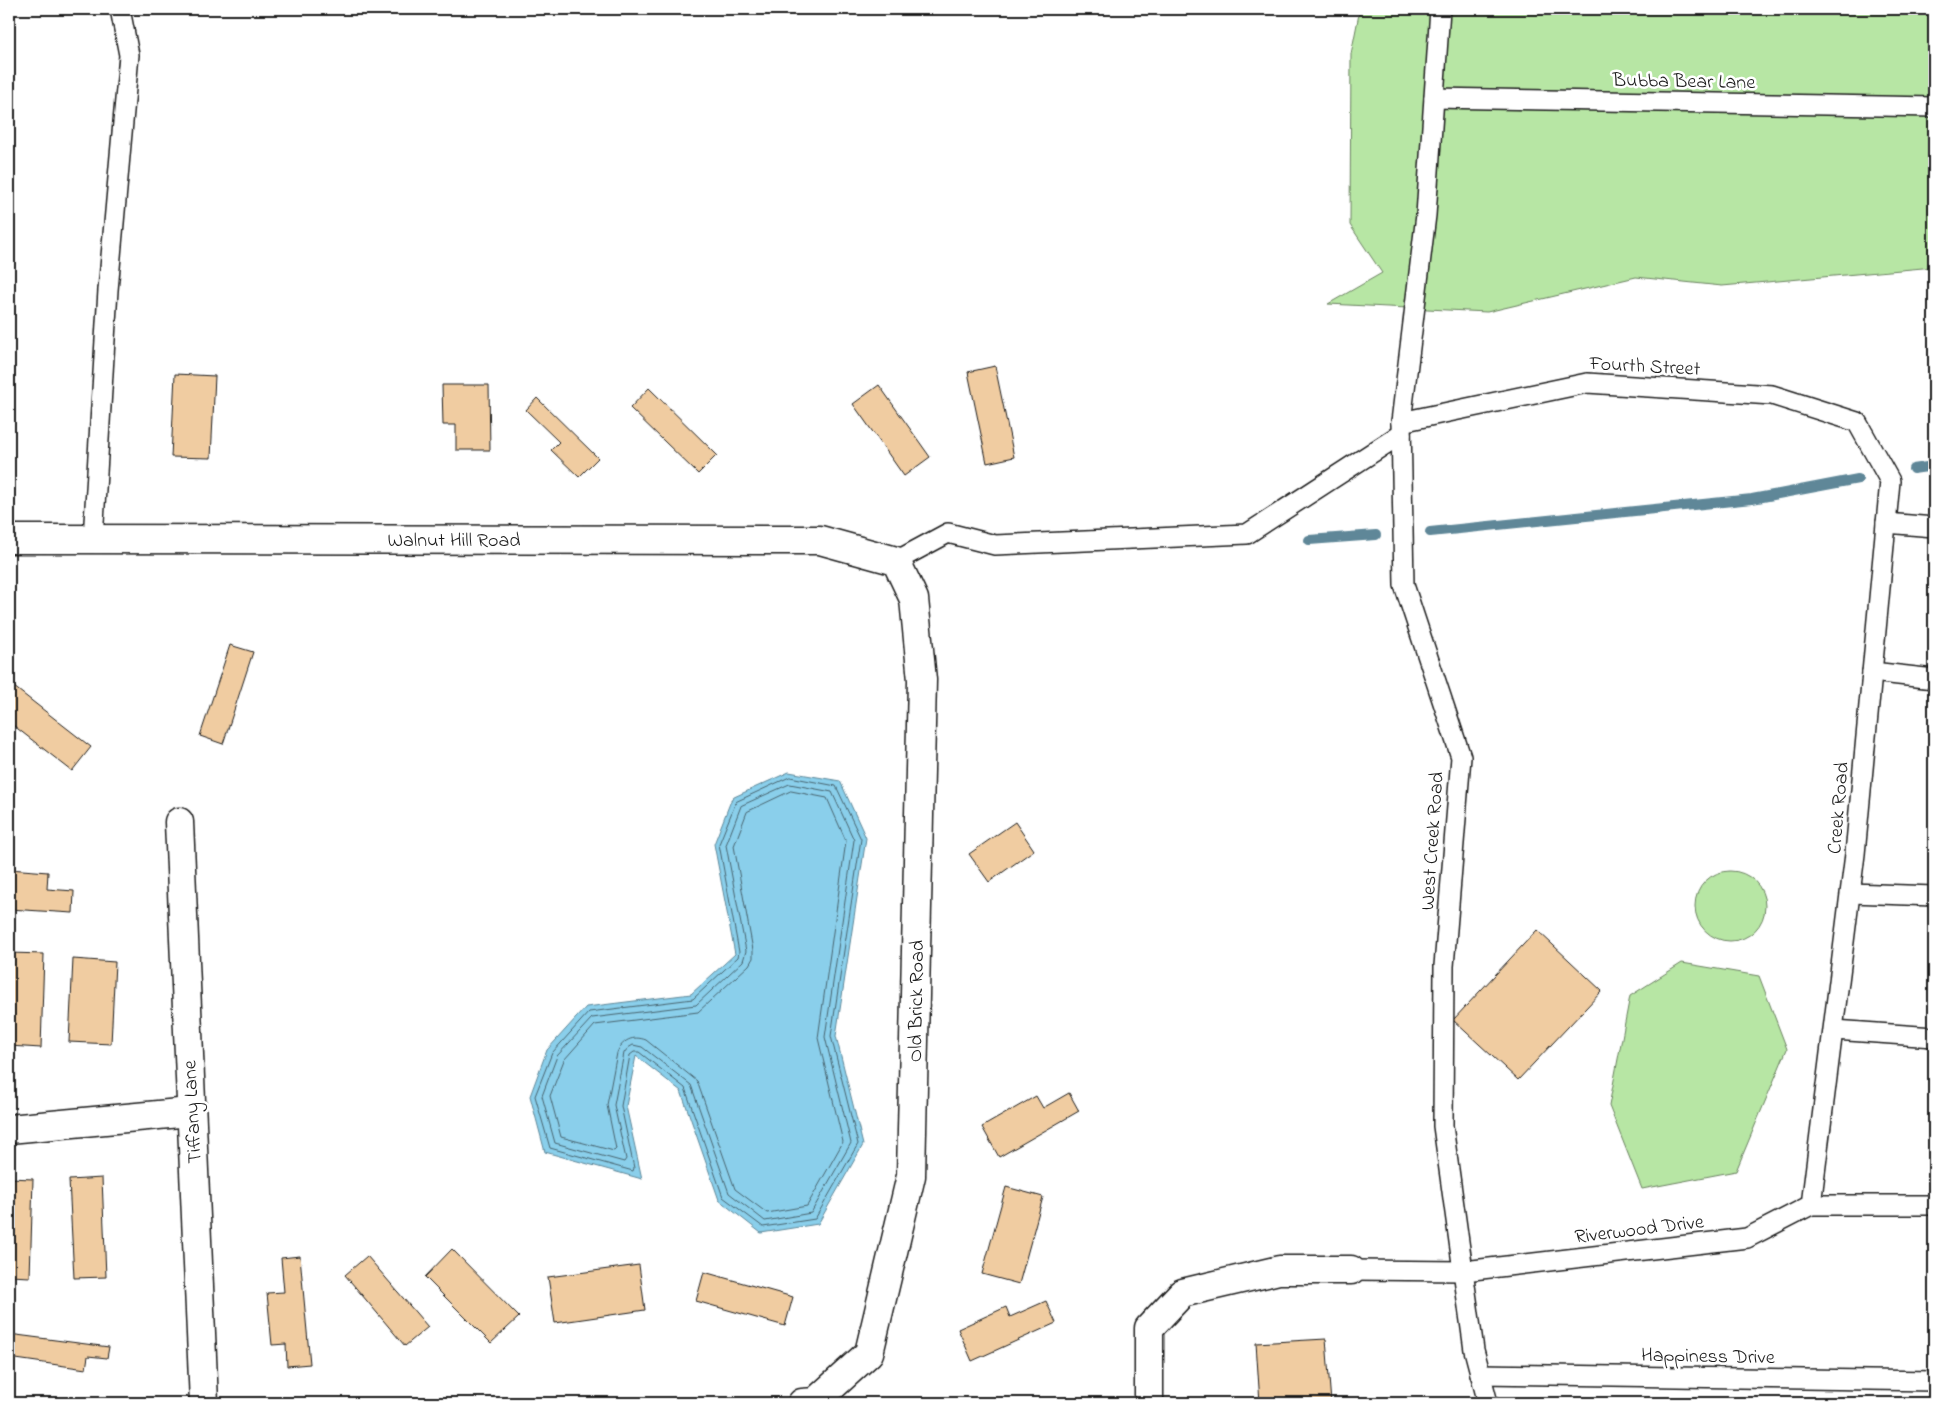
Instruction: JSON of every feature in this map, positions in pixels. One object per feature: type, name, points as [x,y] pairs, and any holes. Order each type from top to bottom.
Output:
[{"type":"street","name":"Walnut Hill Road","points":[[9,539],[820,540],[896,561]]},
{"type":"street","name":"Old Brick Road","points":[[802,1403],[815,1402],[869,1353],[911,1176],[922,680],[914,599],[896,561]]},
{"type":"street","name":"Tiffany Lane","points":[[179,822],[204,1403]]},
{"type":"street","points":[[9,1129],[190,1112]]},
{"type":"street","points":[[1149,1403],[1149,1328],[1182,1293],[1279,1270],[1351,1270]]},
{"type":"lane","points":[[93,539],[108,290],[129,55],[120,9]]},
{"type":"lane","name":"West Creek Road","points":[[1440,9],[1426,215],[1401,428],[1404,585],[1460,757],[1444,966],[1443,1126],[1474,1350],[1488,1403]]},
{"type":"lane","name":"Bubba Bear Lane","points":[[1434,98],[1934,107]]},
{"type":"lane","name":"Fourth Street","points":[[1401,428],[1587,383],[1772,395],[1857,422]]},
{"type":"lane","name":"Creek Road","points":[[1812,1205],[1851,893],[1890,481],[1857,422]]},
{"type":"lane","points":[[896,561],[948,533],[995,545],[1247,534],[1401,428]]},
{"type":"lane","points":[[1886,523],[1934,527]]},
{"type":"lane","points":[[1872,672],[1934,679]]},
{"type":"lane","points":[[1851,893],[1934,896]]},
{"type":"lane","points":[[1834,1030],[1934,1037]]},
{"type":"lane","points":[[1812,1205],[1934,1205]]},
{"type":"lane","name":"Riverwood Drive","points":[[1351,1270],[1464,1271],[1747,1238],[1812,1205]]},
{"type":"lane","name":"Happiness Drive","points":[[1480,1374],[1934,1380]]},
{"type":"green space","points":[[1360,9],[1934,9],[1934,267],[1722,286],[1636,277],[1487,312],[1328,304],[1382,273],[1350,225],[1351,54]]},
{"type":"green space","points":[[1730,871],[1743,874],[1755,881],[1762,893],[1765,906],[1762,919],[1755,931],[1743,938],[1730,941],[1717,938],[1705,931],[1698,919],[1695,906],[1698,893],[1705,881],[1717,874]]},
{"type":"green space","points":[[1682,963],[1759,976],[1787,1049],[1736,1171],[1642,1189],[1609,1106],[1630,996]]},
{"type":"water","points":[[789,772],[840,781],[866,838],[836,1036],[863,1145],[818,1224],[761,1233],[719,1200],[681,1091],[636,1056],[626,1106],[642,1179],[545,1152],[530,1096],[547,1050],[586,1007],[691,994],[735,954],[714,844],[732,798]]},
{"type":"building","points":[[995,366],[1014,457],[987,463],[968,372]]},
{"type":"building","points":[[175,374],[215,376],[211,458],[171,457]]},
{"type":"building","points":[[442,385],[489,385],[490,450],[456,450],[456,425],[443,425]]},
{"type":"building","points":[[879,385],[930,457],[904,476],[853,404]]},
{"type":"building","points":[[649,388],[717,455],[698,474],[630,408]]},
{"type":"building","points":[[537,398],[598,458],[579,477],[551,450],[559,442],[526,410]]},
{"type":"building","points":[[230,645],[253,652],[223,744],[200,736]]},
{"type":"building","points":[[9,683],[91,747],[72,771],[9,722]]},
{"type":"building","points":[[1015,822],[1034,850],[989,882],[969,854]]},
{"type":"building","points":[[9,869],[48,872],[47,889],[74,891],[73,913],[9,909]]},
{"type":"building","points":[[1537,930],[1602,991],[1518,1080],[1453,1020]]},
{"type":"building","points":[[9,953],[44,954],[41,1048],[9,1046]]},
{"type":"building","points":[[73,959],[115,962],[111,1044],[69,1042]]},
{"type":"building","points":[[1069,1093],[1079,1111],[999,1157],[982,1127],[1036,1096],[1043,1108]]},
{"type":"building","points":[[9,1178],[33,1179],[30,1277],[9,1276]]},
{"type":"building","points":[[102,1178],[106,1277],[74,1278],[69,1180]]},
{"type":"building","points":[[1006,1187],[1043,1197],[1019,1284],[982,1274]]},
{"type":"building","points":[[452,1249],[519,1317],[491,1343],[425,1277]]},
{"type":"building","points":[[300,1256],[310,1364],[287,1366],[286,1344],[272,1345],[267,1293],[284,1292],[281,1258]]},
{"type":"building","points":[[367,1256],[428,1327],[405,1346],[345,1275]]},
{"type":"building","points":[[639,1265],[645,1310],[555,1323],[548,1277]]},
{"type":"building","points":[[704,1272],[793,1297],[785,1326],[696,1301]]},
{"type":"building","points":[[1046,1301],[1056,1323],[972,1361],[958,1329],[1006,1307],[1010,1317]]},
{"type":"building","points":[[9,1334],[109,1347],[107,1358],[88,1356],[86,1369],[9,1358]]},
{"type":"building","points":[[1326,1339],[1331,1403],[1260,1403],[1256,1343]]},
{"type":"waterway","points":[[1913,469],[1934,466]]},
{"type":"waterway","points":[[1430,532],[1752,499],[1858,479]]},
{"type":"waterway","points":[[1309,540],[1376,535]]}]
